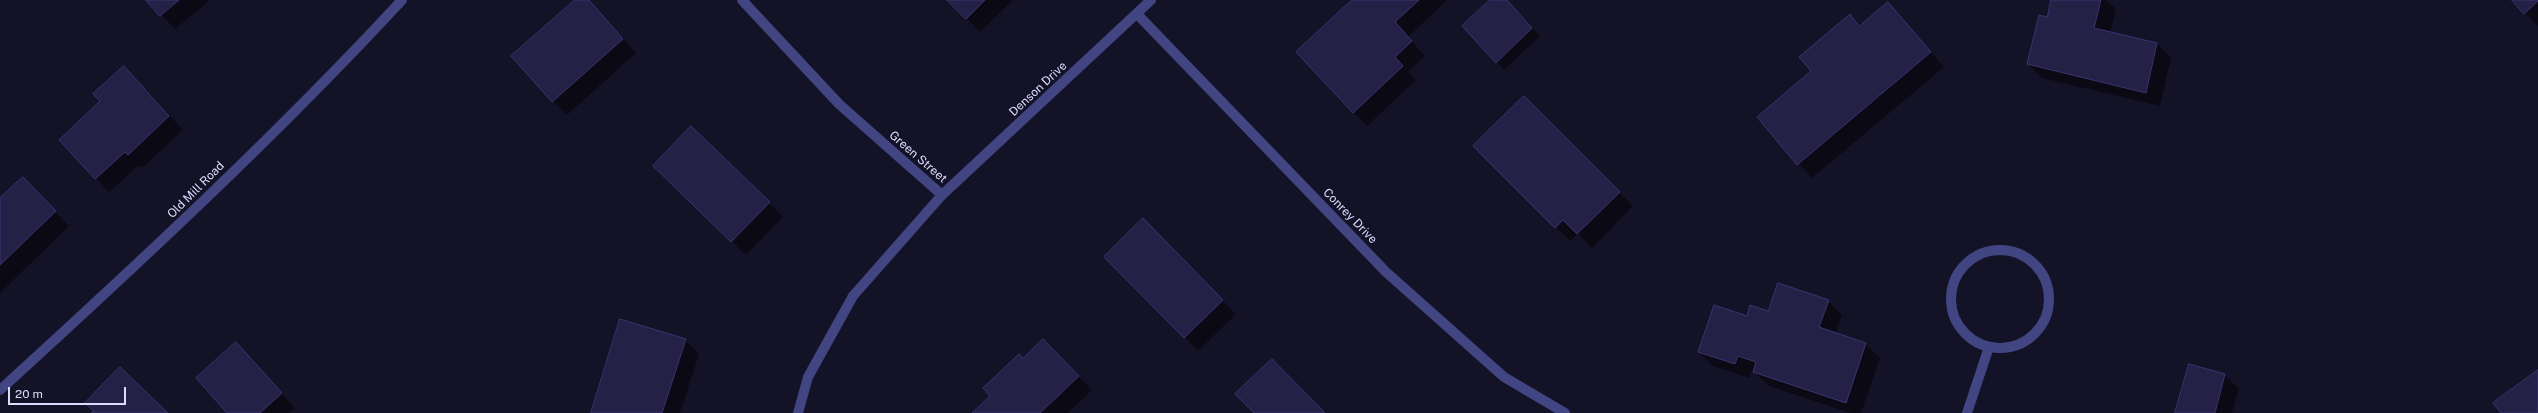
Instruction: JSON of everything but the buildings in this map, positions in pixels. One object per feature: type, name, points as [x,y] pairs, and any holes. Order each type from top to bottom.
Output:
[{"type":"street","name":"Old Mill Road","points":[[0,390],[164,241],[339,68],[402,0]]},
{"type":"street","name":"Green Street","points":[[742,0],[839,104],[942,196],[853,296],[808,377],[798,413]]},
{"type":"street","name":"Denson Drive","points":[[942,196],[1151,0]]},
{"type":"street","name":"Conrey Drive","points":[[1136,14],[1386,272],[1504,377],[1565,413]]},
{"type":"street","points":[[1998,250],[2013,252],[2029,259],[2040,271],[2047,286],[2049,303],[2044,319],[2035,333],[2022,343],[2005,348],[1989,347],[1974,341],[1962,331],[1954,318],[1950,302],[1952,287],[1958,273],[1969,261],[1982,253],[1998,250]]},
{"type":"street","points":[[1967,413],[1989,347]]}]
